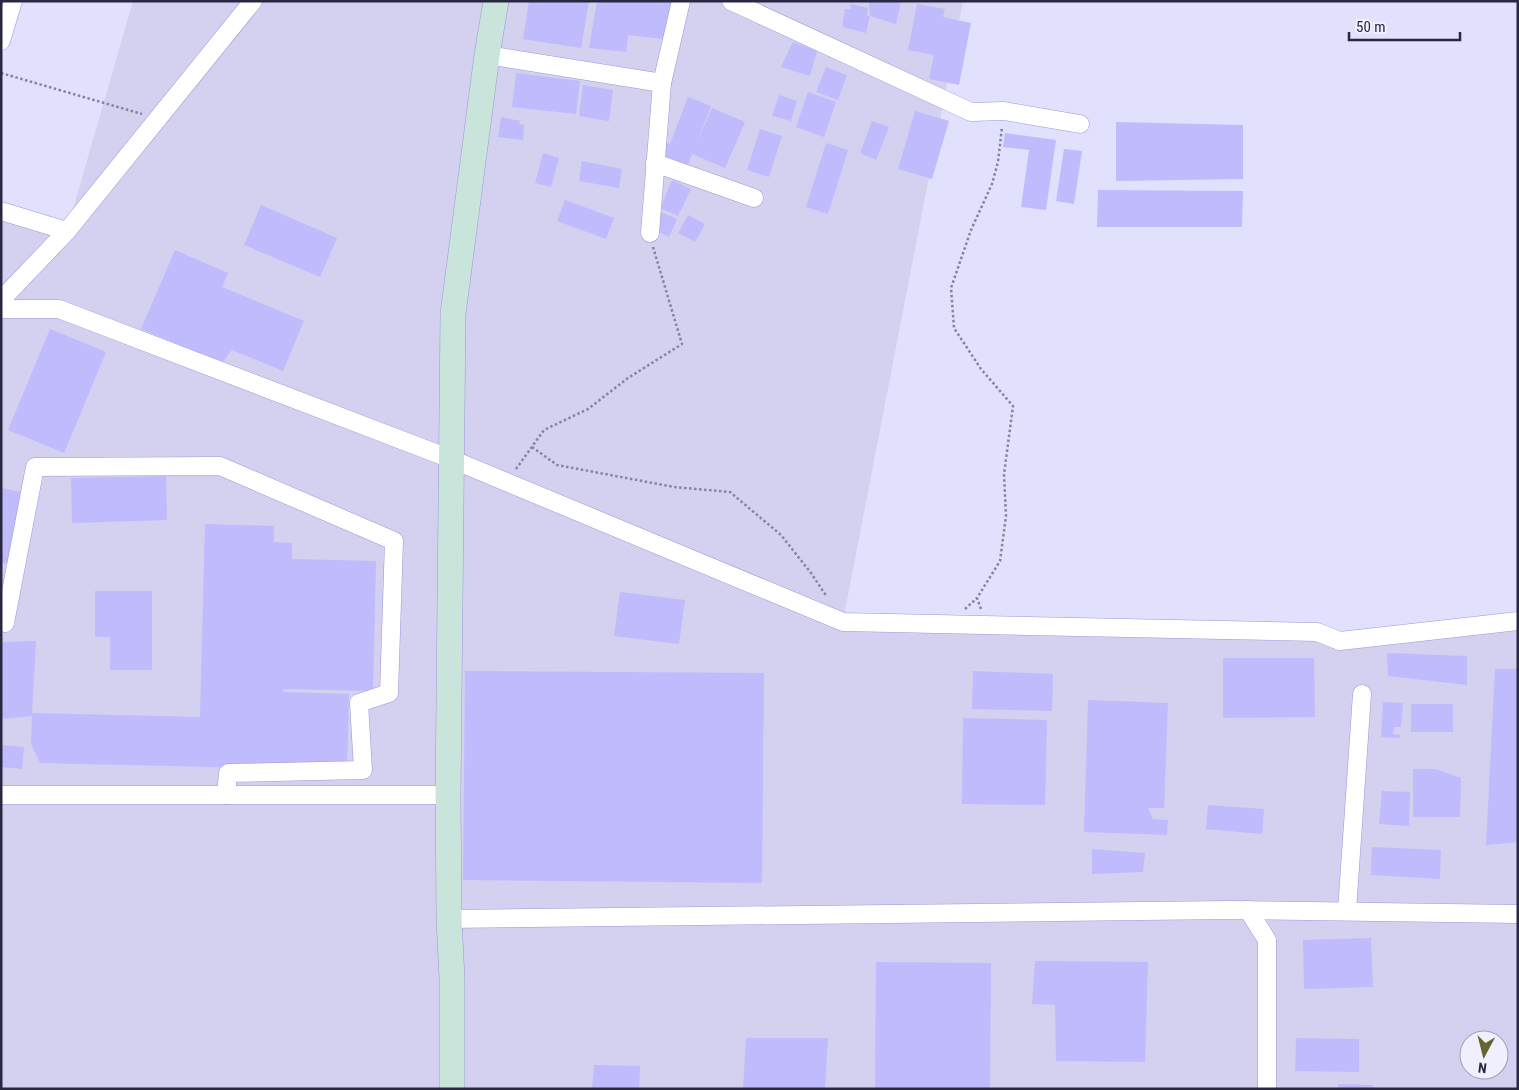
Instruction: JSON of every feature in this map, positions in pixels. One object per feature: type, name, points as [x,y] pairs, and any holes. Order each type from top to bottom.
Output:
[{"type":"main road","points":[[452,1089],[448,795],[454,314],[487,55],[496,1]]},
{"type":"street","points":[[1,41],[13,1]]},
{"type":"street","points":[[1,300],[67,231],[252,1]]},
{"type":"street","points":[[650,233],[662,83],[681,1]]},
{"type":"street","points":[[731,1],[971,112],[1004,111],[1080,124]]},
{"type":"street","points":[[487,55],[662,83]]},
{"type":"street","points":[[655,163],[754,198]]},
{"type":"street","points":[[1,210],[67,231]]},
{"type":"street","points":[[1,309],[59,309],[451,459],[843,622],[1317,632],[1340,641],[1518,621]]},
{"type":"street","points":[[5,624],[35,468],[220,466],[394,541],[389,693],[359,703],[362,770],[228,773],[226,795]]},
{"type":"street","points":[[1347,911],[1362,694]]},
{"type":"street","points":[[1,795],[448,795]]},
{"type":"street","points":[[1248,910],[1267,940],[1267,1089]]},
{"type":"street","points":[[449,919],[1248,910],[1518,914]]},
{"type":"path","points":[[1,73],[149,116]]},
{"type":"path","points":[[987,625],[977,598],[1000,561],[1006,516],[1004,474],[1013,406],[981,369],[954,328],[951,288],[971,230],[992,184],[998,162],[1004,111]]},
{"type":"path","points":[[507,483],[544,430],[588,409],[628,378],[682,344],[650,233]]},
{"type":"path","points":[[532,447],[557,465],[674,487],[730,492],[781,535],[812,573],[827,597]]},
{"type":"shaded area","points":[[133,1],[963,1],[843,621],[1340,641],[1518,621],[1518,1089],[1,1089],[1,210],[67,230]]},
{"type":"building","points":[[529,1],[589,1],[581,48],[523,39]]},
{"type":"building","points":[[597,1],[672,1],[664,39],[628,35],[626,52],[589,48]]},
{"type":"building","points":[[869,1],[901,1],[896,24],[870,16]]},
{"type":"building","points":[[851,4],[868,8],[867,16],[870,16],[866,33],[842,27],[845,9],[850,9]]},
{"type":"building","points":[[917,4],[945,9],[943,17],[971,23],[959,85],[929,79],[934,55],[908,50]]},
{"type":"building","points":[[793,42],[817,51],[810,76],[781,67]]},
{"type":"building","points":[[826,67],[847,75],[838,100],[816,92]]},
{"type":"building","points":[[516,73],[580,81],[576,114],[512,107]]},
{"type":"building","points":[[583,85],[613,90],[609,121],[579,116]]},
{"type":"building","points":[[808,92],[836,102],[824,137],[796,127]]},
{"type":"building","points":[[779,95],[797,101],[791,121],[772,116]]},
{"type":"building","points":[[688,97],[711,106],[696,144],[712,108],[745,122],[725,168],[692,154],[688,165],[659,154],[664,141],[670,144]]},
{"type":"building","points":[[915,111],[949,121],[932,179],[898,169]]},
{"type":"building","points":[[501,117],[520,121],[519,124],[524,125],[523,140],[498,137]]},
{"type":"building","points":[[872,121],[889,127],[876,160],[860,153]]},
{"type":"building","points":[[1116,122],[1243,125],[1243,179],[1116,181]]},
{"type":"building","points":[[760,129],[782,136],[769,177],[747,170]]},
{"type":"building","points":[[1005,133],[1056,140],[1046,210],[1021,207],[1029,150],[1003,147]]},
{"type":"building","points":[[826,143],[848,150],[828,214],[806,207]]},
{"type":"building","points":[[1064,149],[1082,151],[1074,204],[1056,201]]},
{"type":"building","points":[[543,153],[559,158],[551,187],[535,183]]},
{"type":"building","points":[[582,161],[622,169],[619,188],[579,181]]},
{"type":"building","points":[[672,180],[691,189],[678,216],[660,208]]},
{"type":"building","points":[[1098,190],[1243,191],[1242,227],[1097,227]]},
{"type":"building","points":[[565,200],[614,218],[606,239],[557,221]]},
{"type":"building","points":[[261,205],[337,238],[320,277],[244,245]]},
{"type":"building","points":[[661,212],[677,219],[669,237],[653,229]]},
{"type":"building","points":[[688,215],[705,224],[695,242],[678,233]]},
{"type":"building","points":[[175,250],[228,273],[222,287],[304,321],[283,371],[232,350],[222,363],[141,329]]},
{"type":"building","points":[[50,329],[106,352],[64,453],[8,430]]},
{"type":"building","points":[[166,476],[167,520],[72,523],[71,478]]},
{"type":"building","points":[[1,488],[21,492],[8,564],[1,563]]},
{"type":"building","points":[[205,524],[274,526],[274,542],[292,543],[292,559],[376,561],[373,691],[283,689],[283,692],[349,694],[347,770],[40,763],[31,744],[32,716],[1,719],[1,642],[36,641],[32,713],[200,717]]},
{"type":"building","points":[[95,591],[152,591],[152,670],[110,670],[110,637],[95,637]]},
{"type":"building","points":[[620,592],[685,600],[679,644],[614,636]]},
{"type":"building","points":[[1387,653],[1467,656],[1467,685],[1388,676]]},
{"type":"building","points":[[1223,658],[1314,658],[1315,717],[1223,718]]},
{"type":"building","points":[[1495,669],[1518,669],[1518,842],[1486,845]]},
{"type":"building","points":[[465,671],[764,673],[762,883],[463,880]]},
{"type":"building","points":[[973,671],[1053,674],[1052,711],[972,709]]},
{"type":"building","points":[[1088,700],[1168,703],[1164,808],[1148,808],[1153,819],[1168,820],[1167,835],[1084,832]]},
{"type":"building","points":[[1383,702],[1403,703],[1401,727],[1394,727],[1393,734],[1400,735],[1400,738],[1381,737]]},
{"type":"building","points":[[1411,704],[1453,704],[1453,732],[1411,732]]},
{"type":"building","points":[[963,718],[1047,720],[1045,805],[962,804]]},
{"type":"building","points":[[1,745],[24,747],[22,769],[1,767]]},
{"type":"building","points":[[1413,769],[1435,769],[1461,778],[1460,817],[1413,817]]},
{"type":"building","points":[[1382,791],[1410,792],[1409,826],[1379,824]]},
{"type":"building","points":[[1208,805],[1264,809],[1262,834],[1206,829]]},
{"type":"building","points":[[1372,847],[1441,850],[1440,879],[1371,875]]},
{"type":"building","points":[[1092,849],[1145,853],[1143,872],[1092,874]]},
{"type":"building","points":[[1371,938],[1373,987],[1304,989],[1303,940]]},
{"type":"building","points":[[1035,961],[1148,962],[1145,1062],[1056,1061],[1055,1005],[1032,1004]]},
{"type":"building","points":[[876,962],[991,963],[990,1089],[875,1089]]},
{"type":"building","points":[[746,1038],[828,1038],[825,1089],[743,1089]]},
{"type":"building","points":[[1296,1038],[1359,1039],[1359,1072],[1295,1071]]},
{"type":"building","points":[[594,1065],[640,1066],[639,1089],[592,1089]]},
{"type":"building","points":[[1338,1084],[1373,1085],[1373,1089],[1338,1089]]}]
